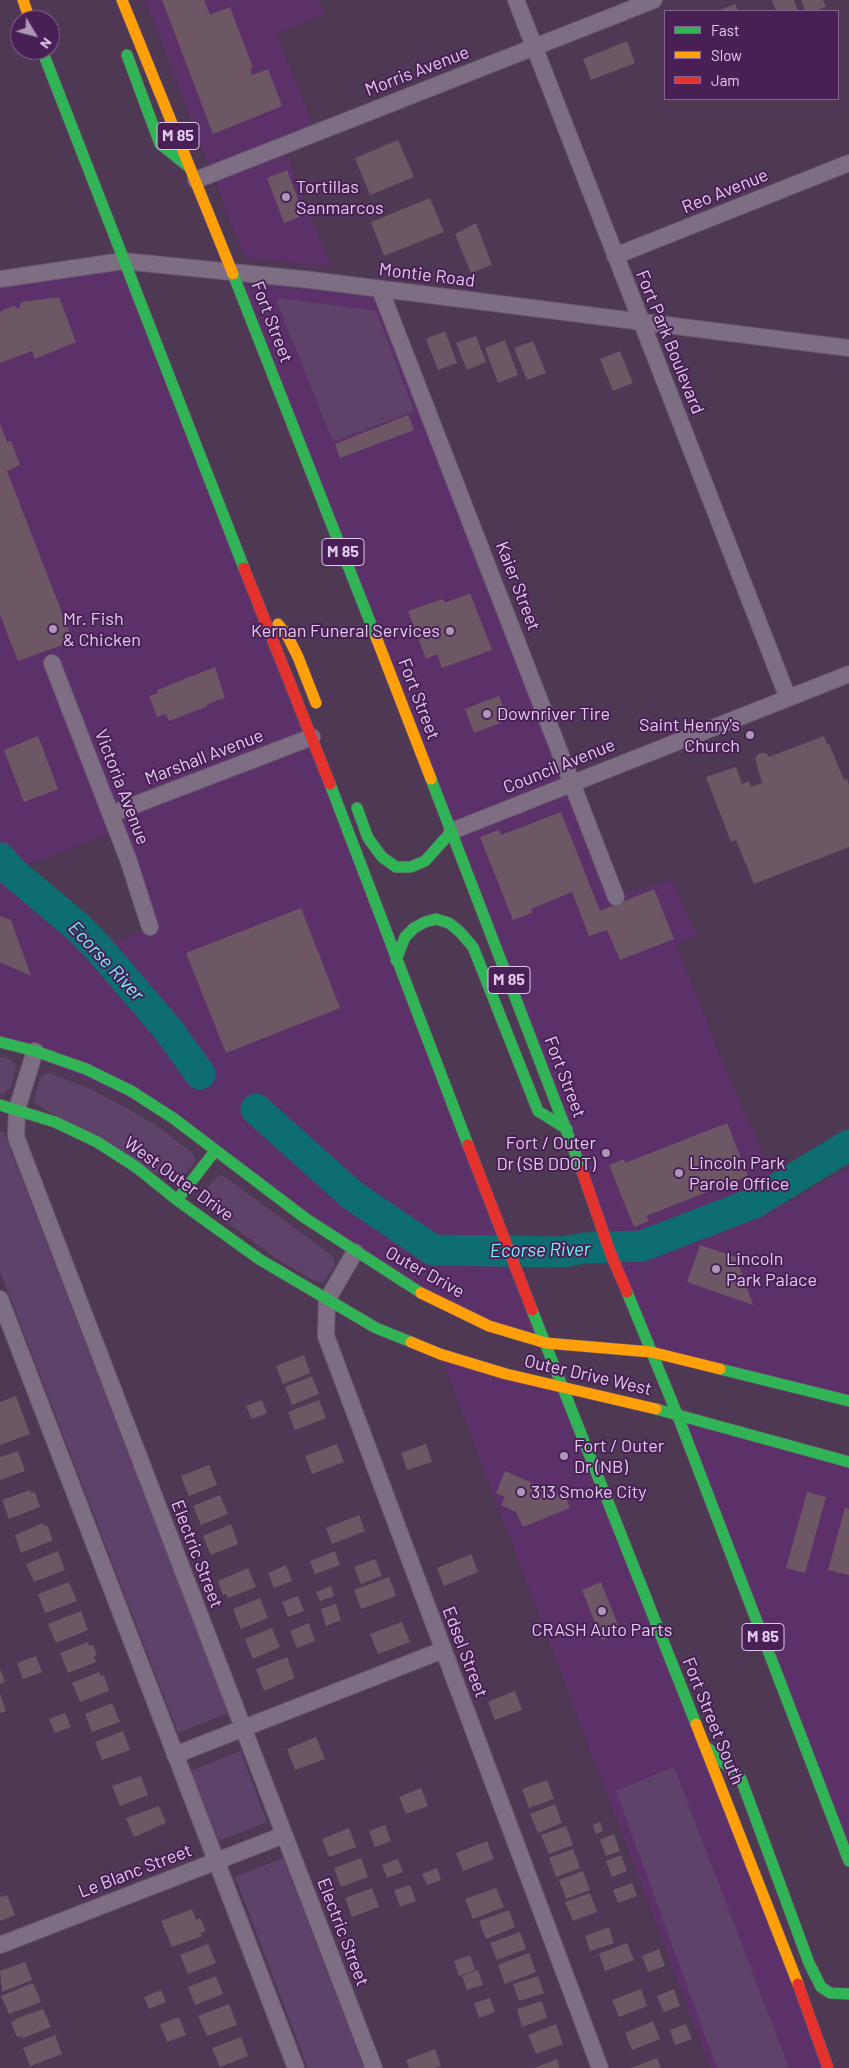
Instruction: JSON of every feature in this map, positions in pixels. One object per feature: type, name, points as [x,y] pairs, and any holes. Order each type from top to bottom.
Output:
[{"type":"main road","name":"Fort Street","points":[[122,0],[234,273],[452,831],[566,1129],[616,1268],[677,1414]]},
{"type":"main road","points":[[123,45],[160,144],[194,174]]},
{"type":"main road","points":[[46,60],[256,601],[312,737],[396,960],[563,1388]]},
{"type":"main road","points":[[256,601],[277,622],[288,637],[319,711]]},
{"type":"main road","points":[[354,802],[368,838],[382,857],[396,867],[411,867],[425,861],[452,831]]},
{"type":"main road","points":[[396,960],[405,936],[425,922],[436,919],[450,923],[460,932],[473,947],[538,1112],[566,1129]]},
{"type":"main road","points":[[0,1042],[35,1051]]},
{"type":"main road","name":"Outer Drive","points":[[35,1051],[86,1069],[131,1092],[173,1118],[305,1218],[355,1252],[420,1292],[490,1326],[546,1342],[651,1352],[849,1401]]},
{"type":"main road","name":"West Outer Drive","points":[[0,1104],[55,1122],[97,1142],[136,1167],[260,1259],[328,1300]]},
{"type":"main road","points":[[178,1200],[215,1151]]},
{"type":"main road","name":"Outer Drive West","points":[[328,1300],[376,1328],[440,1354],[506,1374],[677,1414],[849,1462]]},
{"type":"main road","name":"Fort Street South","points":[[563,1388],[790,1962],[828,2068]]},
{"type":"main road","name":"M 85","points":[[677,1414],[849,1861]]},
{"type":"main road","points":[[702,1743],[741,1779],[809,1963],[821,1987],[830,1993],[849,1994]]},
{"type":"street","name":"Fort Park Boulevard","points":[[516,0],[788,698]]},
{"type":"street","name":"Morris Avenue","points":[[194,174],[534,47],[654,0]]},
{"type":"street","name":"Reo Avenue","points":[[615,256],[849,163]]},
{"type":"street","name":"Montie Road","points":[[0,279],[123,262],[380,289],[849,348]]},
{"type":"street","name":"Kaier Street","points":[[380,289],[573,782],[616,897]]},
{"type":"street","name":"Victoria Avenue","points":[[52,663],[128,859],[150,927]]},
{"type":"street","name":"Council Avenue","points":[[452,831],[849,674]]},
{"type":"street","name":"Marshall Avenue","points":[[111,814],[312,737]]},
{"type":"street","name":"Electric Street","points":[[35,1051],[17,1109],[16,1137],[374,2068]]},
{"type":"street","name":"Edsel Street","points":[[355,1252],[328,1300],[326,1336],[600,2068]]},
{"type":"street","points":[[0,1299],[296,2068]]},
{"type":"street","points":[[176,1754],[443,1650]]},
{"type":"street","name":"Le Blanc Street","points":[[0,1945],[284,1835]]},
{"type":"shaded area","points":[[145,0],[319,0],[324,14],[276,34],[312,123],[280,138],[331,267],[245,258]]},
{"type":"shaded area","points":[[123,261],[546,1343],[420,1293],[173,1118],[0,1042],[0,279]],"holes":[[[117,830],[149,927],[100,950],[79,928],[11,872]]]},
{"type":"shaded area","points":[[233,273],[380,289],[616,897],[671,880],[697,935],[676,944],[724,1066],[786,1204],[849,1167],[849,1401],[651,1352]]},
{"type":"shaded area","points":[[280,298],[376,311],[414,411],[333,442],[276,300]]},
{"type":"shaded area","points":[[0,1057],[9,1059],[16,1065],[11,1087],[3,1095],[0,1094]]},
{"type":"shaded area","points":[[50,1073],[90,1089],[129,1109],[157,1126],[194,1154],[195,1161],[179,1183],[173,1183],[36,1104],[34,1100],[40,1078],[44,1074]]},
{"type":"shaded area","points":[[0,1132],[4,1133],[228,1713],[178,1733],[0,1271]]},
{"type":"shaded area","points":[[219,1175],[225,1177],[333,1256],[335,1265],[324,1282],[314,1281],[279,1260],[203,1205],[200,1200],[201,1195]]},
{"type":"shaded area","points":[[440,1354],[563,1387],[828,2068],[711,2068]]},
{"type":"shaded area","points":[[677,1414],[849,1462],[849,1861]]},
{"type":"shaded area","points":[[240,1751],[267,1822],[219,1841],[191,1771]]},
{"type":"shaded area","points":[[674,1767],[789,2068],[717,2068],[616,1791]]},
{"type":"shaded area","points":[[283,1858],[364,2068],[308,2068],[235,1877]]},
{"type":"building","points":[[162,0],[204,0],[210,15],[230,7],[253,68],[250,69],[252,75],[268,69],[282,106],[213,134]]},
{"type":"building","points":[[772,0],[794,0],[798,10],[776,10]]},
{"type":"building","points":[[801,0],[823,0],[826,7],[818,10],[805,10]]},
{"type":"building","points":[[735,4],[738,10],[720,10]]},
{"type":"building","points":[[627,41],[635,63],[591,80],[583,59]]},
{"type":"building","points":[[398,140],[414,177],[370,195],[355,158]]},
{"type":"building","name":"Tortillas Sanmarcos","points":[[287,170],[304,215],[284,223],[267,178]]},
{"type":"building","points":[[430,198],[444,232],[384,256],[371,222]]},
{"type":"building","points":[[476,223],[492,265],[471,273],[455,234]]},
{"type":"building","points":[[59,297],[76,342],[35,359],[32,351],[0,363],[0,312],[13,306],[19,309],[21,302]]},
{"type":"building","points":[[445,331],[457,363],[438,370],[426,339]]},
{"type":"building","points":[[476,336],[486,362],[467,370],[456,343]]},
{"type":"building","points":[[505,340],[518,375],[498,383],[485,348]]},
{"type":"building","points":[[533,341],[546,373],[527,380],[514,348]]},
{"type":"building","points":[[620,351],[633,383],[613,391],[600,359]]},
{"type":"building","points":[[408,415],[414,430],[340,458],[335,444]]},
{"type":"building","points":[[0,424],[7,442],[11,441],[20,465],[7,471],[73,641],[18,661],[0,615]]},
{"type":"building","name":"Kernan Funeral Services","points":[[470,593],[492,650],[442,668],[437,654],[426,659],[408,611],[443,599],[445,603]]},
{"type":"building","points":[[215,667],[225,698],[169,721],[165,714],[157,717],[149,696],[158,693],[157,690]]},
{"type":"building","name":"Downriver Tire","points":[[499,696],[508,720],[474,733],[465,709]]},
{"type":"building","points":[[38,736],[58,789],[24,802],[4,750]]},
{"type":"building","points":[[824,736],[844,780],[847,779],[849,785],[849,847],[754,884],[736,840],[731,842],[706,777],[736,767],[742,784],[749,781],[751,787],[762,783],[755,758],[759,753],[766,753],[769,757]]},
{"type":"building","points":[[561,812],[600,911],[654,889],[674,939],[620,960],[607,930],[589,936],[572,892],[531,909],[532,913],[513,920],[480,837],[499,830],[501,835]]},
{"type":"building","points":[[301,908],[340,1008],[226,1053],[186,953]]},
{"type":"building","points":[[0,916],[11,920],[31,976],[0,962]]},
{"type":"building","name":"Lincoln Park Parole Office","points":[[727,1123],[748,1176],[646,1216],[649,1221],[634,1227],[609,1165],[624,1159],[625,1163]]},
{"type":"building","name":"Lincoln Park Palace","points":[[700,1245],[736,1257],[753,1305],[687,1282]]},
{"type":"building","points":[[304,1355],[310,1373],[283,1384],[276,1366]]},
{"type":"building","points":[[312,1376],[319,1394],[292,1405],[285,1387]]},
{"type":"building","points":[[16,1396],[30,1434],[0,1445],[0,1402]]},
{"type":"building","points":[[262,1400],[267,1413],[252,1419],[246,1406]]},
{"type":"building","points":[[319,1400],[326,1418],[295,1430],[288,1412]]},
{"type":"building","points":[[337,1444],[344,1462],[312,1474],[305,1456]]},
{"type":"building","points":[[426,1444],[432,1462],[407,1470],[401,1453]]},
{"type":"building","points":[[18,1451],[25,1471],[0,1480],[0,1457]]},
{"type":"building","points":[[209,1465],[217,1485],[189,1496],[181,1476]]},
{"type":"building","points":[[505,1471],[566,1498],[570,1508],[523,1527],[516,1512],[501,1505],[505,1497],[496,1493]]},
{"type":"building","points":[[30,1490],[31,1493],[35,1492],[40,1507],[9,1519],[2,1500]]},
{"type":"building","points":[[807,1492],[826,1497],[805,1573],[786,1568]]},
{"type":"building","points":[[220,1495],[228,1514],[201,1525],[193,1506]]},
{"type":"building","points":[[845,1508],[849,1509],[849,1575],[828,1570]]},
{"type":"building","points":[[359,1515],[365,1531],[332,1544],[326,1528]]},
{"type":"building","points":[[43,1523],[44,1526],[47,1525],[53,1540],[21,1553],[15,1535]]},
{"type":"building","points":[[231,1524],[238,1544],[211,1555],[203,1536]]},
{"type":"building","points":[[58,1551],[65,1570],[34,1582],[26,1564]]},
{"type":"building","points":[[335,1551],[340,1565],[315,1574],[310,1561]]},
{"type":"building","points":[[471,1554],[478,1572],[444,1586],[437,1568]]},
{"type":"building","points":[[375,1559],[382,1576],[361,1584],[354,1567]]},
{"type":"building","points":[[286,1565],[292,1581],[274,1588],[268,1573]]},
{"type":"building","points":[[248,1568],[256,1587],[228,1598],[226,1594],[223,1595],[218,1581]]},
{"type":"building","points":[[389,1577],[396,1596],[361,1609],[354,1590]]},
{"type":"building","points":[[69,1582],[77,1601],[45,1613],[38,1594]]},
{"type":"building","name":"CRASH Auto Parts","points":[[601,1582],[621,1633],[602,1640],[582,1590]]},
{"type":"building","points":[[331,1586],[334,1596],[320,1601],[316,1592]]},
{"type":"building","points":[[298,1596],[304,1611],[288,1617],[282,1602]]},
{"type":"building","points":[[260,1598],[268,1618],[241,1629],[233,1609]]},
{"type":"building","points":[[336,1604],[341,1620],[326,1626],[321,1609]]},
{"type":"building","points":[[81,1611],[88,1630],[56,1643],[48,1624]]},
{"type":"building","points":[[402,1622],[410,1642],[378,1654],[370,1634]]},
{"type":"building","points":[[309,1623],[315,1641],[297,1648],[290,1631]]},
{"type":"building","points":[[272,1628],[280,1647],[253,1659],[245,1639]]},
{"type":"building","points":[[88,1642],[89,1646],[93,1645],[97,1655],[94,1656],[96,1662],[68,1673],[60,1653]]},
{"type":"building","points":[[36,1656],[42,1672],[23,1679],[17,1663]]},
{"type":"building","points":[[287,1657],[295,1678],[264,1691],[256,1669]]},
{"type":"building","points":[[0,1669],[5,1682],[0,1684]]},
{"type":"building","points":[[99,1672],[101,1676],[104,1675],[109,1691],[80,1702],[72,1683]]},
{"type":"building","points":[[515,1691],[522,1710],[495,1720],[488,1702]]},
{"type":"building","points":[[0,1694],[6,1711],[0,1713]]},
{"type":"building","points":[[112,1703],[120,1722],[92,1732],[85,1714]]},
{"type":"building","points":[[65,1713],[71,1727],[55,1733],[49,1719]]},
{"type":"building","points":[[123,1731],[130,1750],[102,1760],[95,1742]]},
{"type":"building","points":[[316,1737],[325,1759],[295,1770],[287,1749]]},
{"type":"building","points":[[141,1776],[148,1795],[120,1806],[112,1786]]},
{"type":"building","points":[[547,1780],[554,1799],[529,1808],[522,1789]]},
{"type":"building","points":[[421,1788],[428,1806],[406,1814],[399,1797]]},
{"type":"building","points":[[555,1804],[562,1823],[538,1833],[530,1814]]},
{"type":"building","points":[[159,1806],[166,1823],[134,1837],[126,1818]]},
{"type":"building","points":[[600,1822],[603,1831],[596,1834],[593,1825]]},
{"type":"building","points":[[385,1825],[391,1841],[375,1847],[369,1831]]},
{"type":"building","points":[[566,1826],[573,1845],[549,1854],[541,1835]]},
{"type":"building","points":[[349,1828],[356,1847],[329,1857],[322,1839]]},
{"type":"building","points":[[614,1834],[620,1851],[606,1856],[600,1840]]},
{"type":"building","points":[[487,1841],[494,1859],[463,1871],[456,1853]]},
{"type":"building","points":[[573,1849],[580,1868],[556,1877],[549,1858]]},
{"type":"building","points":[[621,1855],[627,1871],[612,1877],[606,1861]]},
{"type":"building","points":[[361,1858],[368,1877],[341,1887],[334,1868]]},
{"type":"building","points":[[398,1859],[403,1872],[387,1878],[382,1865]]},
{"type":"building","points":[[437,1868],[441,1880],[427,1885],[422,1874]]},
{"type":"building","points":[[583,1871],[590,1890],[566,1899],[559,1880]]},
{"type":"building","points":[[632,1883],[637,1896],[618,1903],[613,1890]]},
{"type":"building","points":[[410,1885],[416,1901],[400,1907],[394,1890]]},
{"type":"building","points":[[372,1888],[379,1907],[352,1917],[345,1898]]},
{"type":"building","points":[[496,1888],[504,1907],[473,1919],[465,1899]]},
{"type":"building","points":[[590,1893],[597,1912],[573,1921],[565,1902]]},
{"type":"building","points":[[7,1895],[15,1915],[0,1921],[0,1897]]},
{"type":"building","points":[[192,1909],[196,1920],[200,1918],[206,1931],[201,1933],[202,1936],[172,1947],[161,1921]]},
{"type":"building","points":[[509,1910],[515,1927],[486,1939],[479,1921]]},
{"type":"building","points":[[609,1927],[614,1943],[590,1951],[585,1936]]},
{"type":"building","points":[[520,1932],[526,1949],[497,1960],[490,1943]]},
{"type":"building","points":[[627,1943],[634,1960],[605,1971],[599,1954]]},
{"type":"building","points":[[208,1944],[216,1963],[188,1974],[180,1955]]},
{"type":"building","points":[[659,1949],[665,1966],[648,1972],[642,1956]]},
{"type":"building","points":[[529,1953],[536,1972],[505,1984],[498,1965]]},
{"type":"building","points":[[470,1955],[475,1970],[459,1976],[454,1961]]},
{"type":"building","points":[[25,1962],[32,1980],[2,1992],[0,1971]]},
{"type":"building","points":[[478,1970],[483,1985],[467,1990],[462,1976]]},
{"type":"building","points":[[216,1976],[223,1994],[195,2005],[188,1987]]},
{"type":"building","points":[[538,1976],[544,1993],[519,2001],[513,1984]]},
{"type":"building","points":[[33,1983],[41,2002],[9,2014],[1,1996]]},
{"type":"building","points":[[641,1989],[647,2006],[619,2017],[612,2000]]},
{"type":"building","points":[[674,1989],[680,2006],[664,2012],[657,1996]]},
{"type":"building","points":[[161,1990],[166,2002],[149,2009],[144,1997]]},
{"type":"building","points":[[490,1998],[495,2012],[479,2018],[474,2003]]},
{"type":"building","points":[[542,2001],[547,2018],[522,2027],[517,2009]]},
{"type":"building","points":[[229,2004],[237,2025],[207,2036],[198,2016]]},
{"type":"building","points":[[43,2009],[51,2027],[23,2038],[22,2036],[17,2037],[11,2022]]},
{"type":"building","points":[[179,2017],[186,2035],[167,2042],[160,2024]]},
{"type":"building","points":[[653,2021],[660,2039],[632,2050],[625,2033]]},
{"type":"building","points":[[556,2024],[563,2044],[536,2054],[528,2035]]},
{"type":"building","points":[[686,2024],[692,2039],[675,2045],[670,2030]]},
{"type":"building","points":[[55,2035],[62,2054],[30,2066],[23,2048]]},
{"type":"building","points":[[241,2037],[248,2056],[220,2067],[212,2048]]},
{"type":"building","points":[[435,2049],[441,2066],[436,2068],[409,2068],[406,2060]]},
{"type":"building","points":[[657,2058],[661,2068],[631,2068]]},
{"type":"building","points":[[557,2059],[560,2068],[534,2068]]},
{"type":"waterway","name":"Ecorse River","points":[[0,858],[11,871],[79,928],[100,950],[167,1028],[200,1074]]},
{"type":"waterway","name":"Ecorse River","points":[[256,1109],[352,1195],[433,1250],[563,1252],[585,1248],[642,1246],[754,1203],[849,1145]]},
{"type":"traffic: fast","points":[[127,55],[160,144],[189,167]]},
{"type":"traffic: fast","points":[[46,60],[244,568]]},
{"type":"traffic: fast","points":[[233,274],[376,637]]},
{"type":"traffic: fast","points":[[431,779],[582,1171]]},
{"type":"traffic: fast","points":[[330,784],[468,1145]]},
{"type":"traffic: fast","points":[[357,808],[368,838],[382,857],[396,867],[411,867],[425,861],[452,831]]},
{"type":"traffic: fast","points":[[396,960],[405,937],[414,928],[425,922],[436,919],[449,923],[460,932],[473,947],[538,1111],[567,1129]]},
{"type":"traffic: fast","points":[[0,1042],[35,1051],[86,1069],[131,1091],[173,1118],[305,1218],[421,1293]]},
{"type":"traffic: fast","points":[[0,1105],[55,1122],[97,1142],[136,1167],[177,1200],[259,1259],[376,1328],[411,1342]]},
{"type":"traffic: fast","points":[[177,1200],[215,1151]]},
{"type":"traffic: fast","points":[[627,1292],[677,1414],[849,1861]]},
{"type":"traffic: fast","points":[[532,1310],[696,1724]]},
{"type":"traffic: fast","points":[[720,1369],[849,1401]]},
{"type":"traffic: fast","points":[[656,1409],[849,1462]]},
{"type":"traffic: fast","points":[[708,1748],[741,1779],[809,1963],[821,1987],[830,1993],[849,1994]]},
{"type":"traffic: slow","points":[[23,0],[26,10]]},
{"type":"traffic: slow","points":[[122,0],[233,274]]},
{"type":"traffic: slow","points":[[278,624],[288,637],[298,657],[316,703]]},
{"type":"traffic: slow","points":[[376,637],[431,779]]},
{"type":"traffic: slow","points":[[421,1293],[489,1326],[546,1343],[651,1352],[720,1369]]},
{"type":"traffic: slow","points":[[411,1342],[440,1354],[506,1374],[656,1409]]},
{"type":"traffic: slow","points":[[696,1724],[798,1984]]},
{"type":"traffic: jam","points":[[244,568],[330,784]]},
{"type":"traffic: jam","points":[[468,1145],[532,1310]]},
{"type":"traffic: jam","points":[[582,1171],[610,1252],[627,1292]]},
{"type":"traffic: jam","points":[[798,1984],[828,2068]]},
{"type":"place","name":"Tortillas Sanmarcos","points":[[286,197]]},
{"type":"place","name":"Mr. Fish & Chicken","points":[[53,629]]},
{"type":"place","name":"Kernan Funeral Services","points":[[450,631]]},
{"type":"place","name":"Downriver Tire","points":[[487,714]]},
{"type":"place","name":"Saint Henry's Church","points":[[750,735]]},
{"type":"place","name":"Fort / Outer Dr (SB DDOT)","points":[[606,1153]]},
{"type":"place","name":"Lincoln Park Parole Office","points":[[679,1173]]},
{"type":"place","name":"Lincoln Park Palace","points":[[716,1269]]},
{"type":"place","name":"Fort / Outer Dr (NB)","points":[[564,1456]]},
{"type":"place","name":"313 Smoke City","points":[[521,1492]]},
{"type":"place","name":"CRASH Auto Parts","points":[[602,1611]]}]
